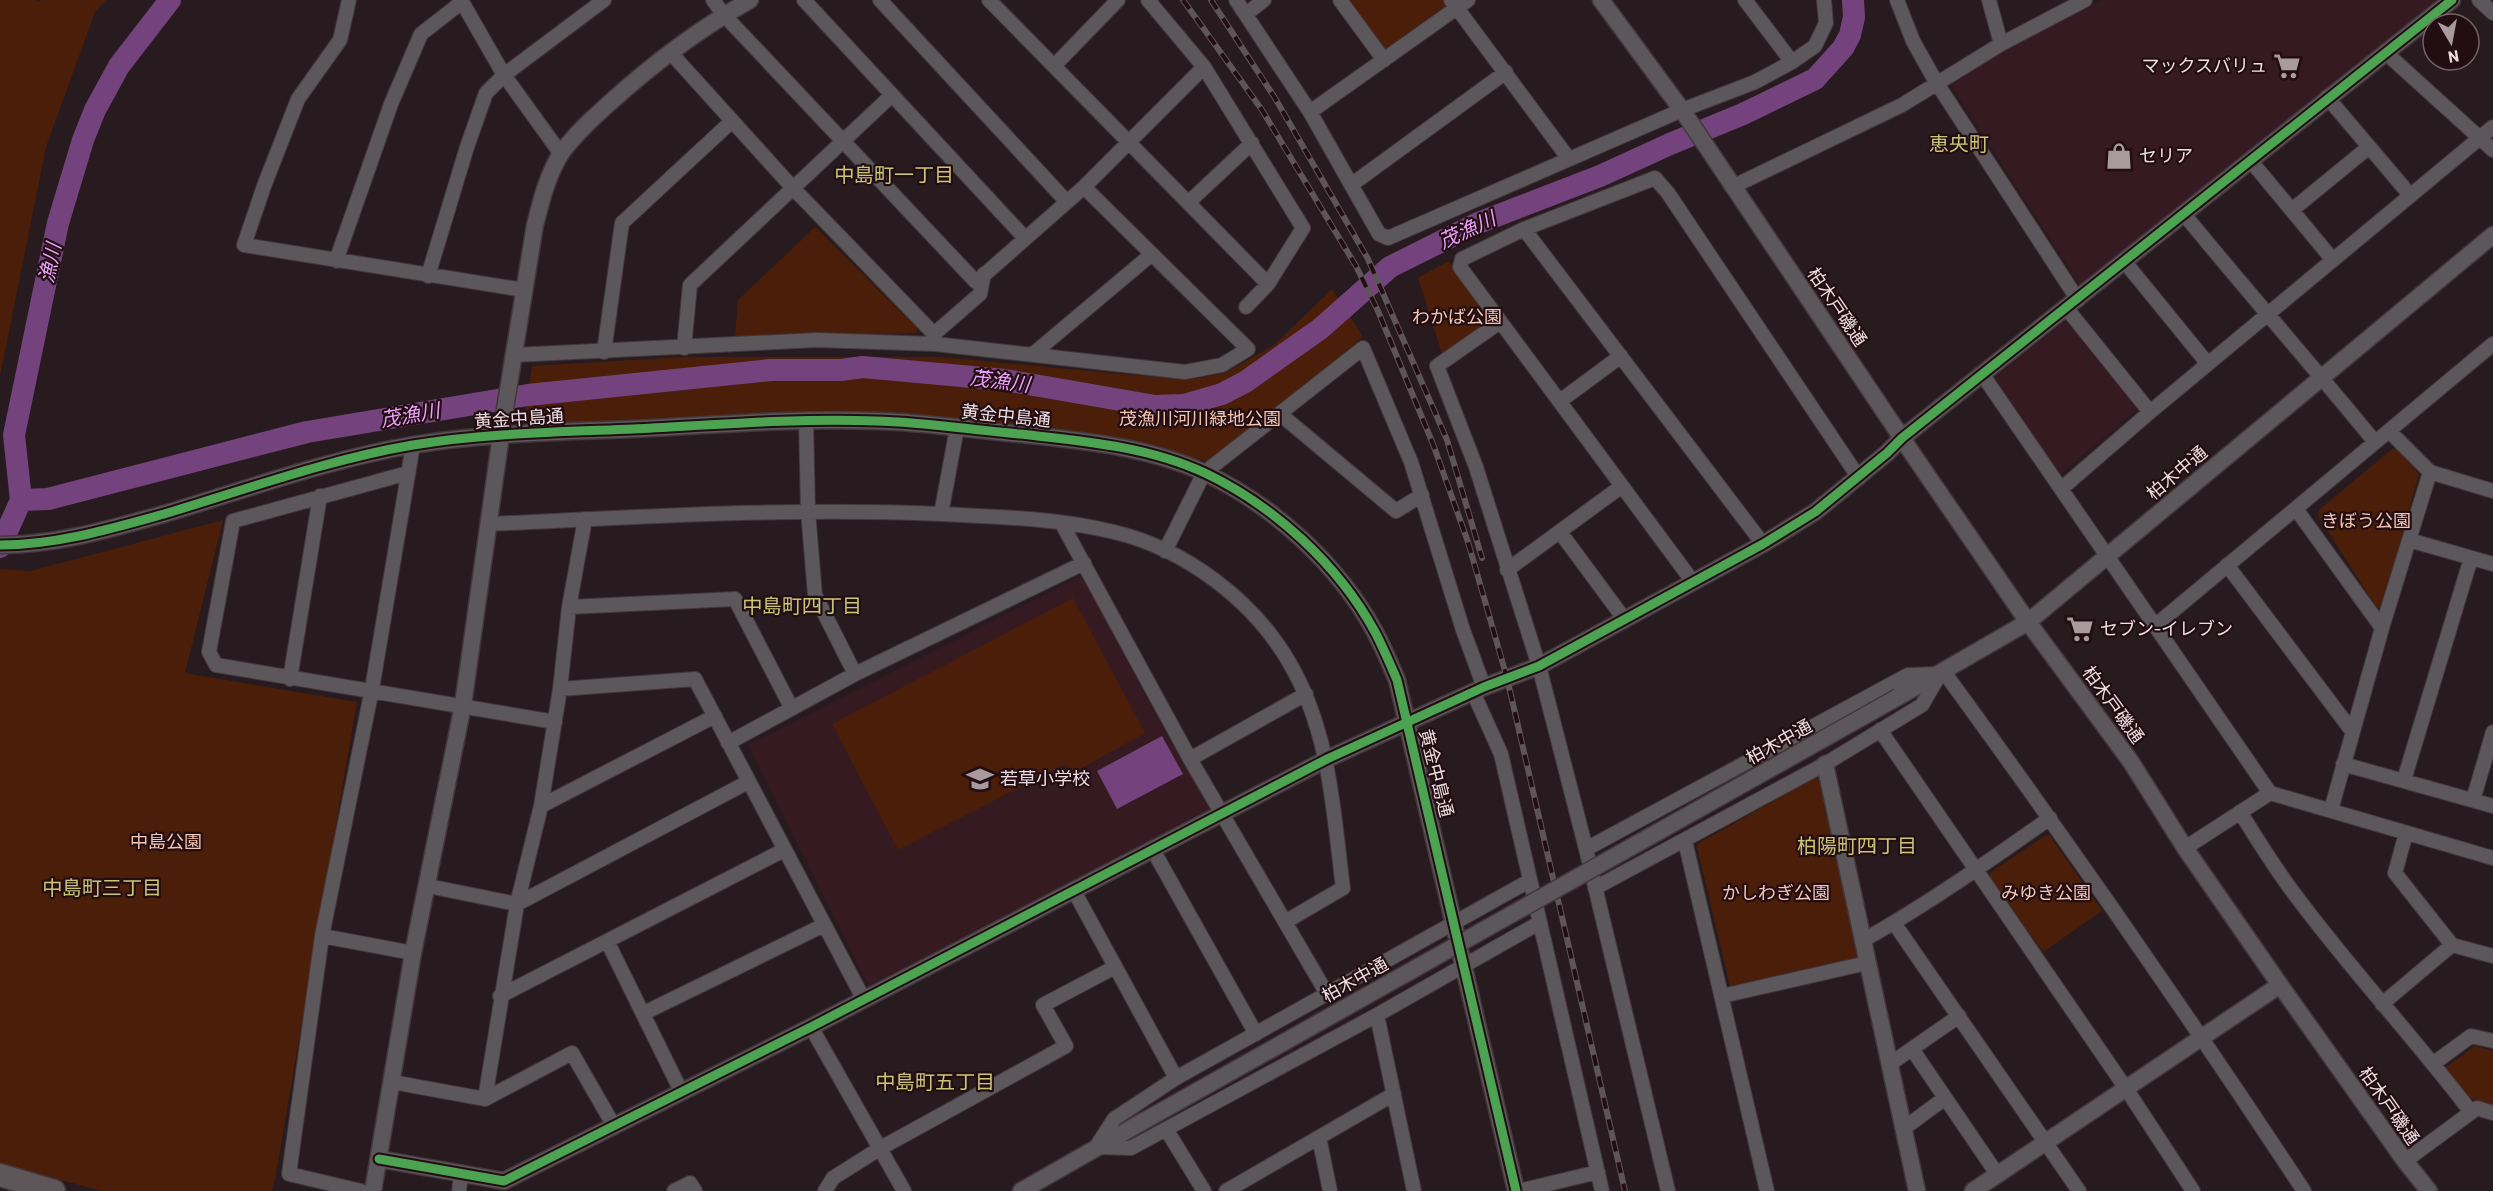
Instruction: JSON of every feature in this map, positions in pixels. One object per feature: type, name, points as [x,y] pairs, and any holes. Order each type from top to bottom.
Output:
[{"type":"highway","points":[[0,1175],[54,1191]]},
{"type":"street","points":[[349,0],[340,40],[298,99],[244,245],[524,290]]},
{"type":"street","points":[[428,276],[486,93],[504,75],[604,0]]},
{"type":"street","points":[[713,0],[724,15],[842,142],[976,282],[1024,237],[1084,187],[1204,67]]},
{"type":"street","points":[[373,1191],[413,953],[463,705],[502,428],[539,209],[561,154],[579,131],[670,52],[750,0]]},
{"type":"street","points":[[804,0],[1024,237]]},
{"type":"street","points":[[880,0],[1067,202]]},
{"type":"street","points":[[990,0],[1268,284]]},
{"type":"street","points":[[1054,66],[1118,0]]},
{"type":"street","points":[[1148,0],[1204,67],[1303,228],[1268,284],[1246,307]]},
{"type":"street","points":[[1236,0],[1310,112],[1379,234],[1388,238],[1569,159],[1685,115],[1792,62],[1815,46],[1826,23],[1824,0]]},
{"type":"street","points":[[1245,14],[1264,0]]},
{"type":"street","points":[[1340,0],[1384,60]]},
{"type":"street","name":"柏木戸磯通","points":[[1601,0],[1685,115],[1902,438],[2028,622],[2131,762],[2185,848],[2280,985],[2405,1161],[2429,1191]]},
{"type":"street","points":[[1745,0],[1792,62]]},
{"type":"street","points":[[1897,0],[1913,41],[1936,82],[2072,304],[2150,412]]},
{"type":"street","points":[[1989,0],[2001,44]]},
{"type":"street","points":[[1732,187],[1902,105],[2001,44],[2085,0]]},
{"type":"street","points":[[379,1159],[460,1183],[504,1181],[811,1027],[862,998],[1327,759],[1478,690],[1539,666],[1764,544],[1815,512],[1858,478],[1902,438],[2072,304],[2327,97],[2452,0]]},
{"type":"street","points":[[2479,0],[2493,12]]},
{"type":"street","points":[[336,261],[391,104],[421,34],[462,1],[504,75],[561,154]]},
{"type":"street","points":[[1310,112],[1459,3],[1569,159]]},
{"type":"street","points":[[670,52],[934,339]]},
{"type":"street","points":[[2386,53],[2493,150]]},
{"type":"street","points":[[1352,185],[1506,72]]},
{"type":"street","points":[[684,348],[690,285],[892,94]]},
{"type":"street","points":[[2327,97],[2410,195]]},
{"type":"street","points":[[604,352],[622,223],[732,121]]},
{"type":"street","points":[[2061,489],[2150,412],[2493,127]]},
{"type":"street","points":[[1189,202],[1252,143]]},
{"type":"street","points":[[2292,210],[2369,147]]},
{"type":"street","points":[[2250,160],[2333,260]]},
{"type":"street","points":[[1693,582],[1460,267],[1462,259],[1524,229],[1655,178],[1858,478]]},
{"type":"street","points":[[514,355],[817,340],[934,339],[1033,354],[1185,372],[1222,365],[1248,349],[1084,187]]},
{"type":"street","points":[[2183,213],[2266,315],[2322,377],[2375,442]]},
{"type":"street","points":[[1524,229],[1764,544]]},
{"type":"street","name":"柏木中通","points":[[1022,1191],[1096,1147],[1942,673],[2028,622],[2493,236]]},
{"type":"street","points":[[1033,354],[1152,254]]},
{"type":"street","points":[[2124,261],[2208,364]]},
{"type":"street","points":[[934,339],[980,294],[984,274]]},
{"type":"street","points":[[1500,322],[1437,366],[1476,467],[1539,666],[1586,849],[1668,1191]]},
{"type":"street","points":[[2156,625],[2493,344]]},
{"type":"street","points":[[1165,551],[1204,473],[1362,348],[1412,462],[1463,630],[1478,690],[1502,754],[1529,881],[1602,1191]]},
{"type":"street","points":[[1560,401],[1621,356]]},
{"type":"street","points":[[1982,374],[2270,793],[2493,858]]},
{"type":"street","points":[[1280,414],[1396,511],[1422,495]]},
{"type":"street","points":[[806,421],[808,511],[815,595],[855,674]]},
{"type":"street","name":"黄金中島通","points":[[0,544],[53,541],[83,536],[352,459],[502,428],[875,421],[1072,440],[1140,451],[1204,473],[1246,497],[1279,520],[1316,553],[1345,586],[1375,631],[1397,680],[1518,1191]]},
{"type":"street","points":[[941,514],[957,428]]},
{"type":"street","points":[[2389,431],[2430,472],[2493,491]]},
{"type":"street","points":[[361,1191],[289,1174],[322,936],[372,689],[413,445]]},
{"type":"street","points":[[2331,810],[2382,628],[2430,472]]},
{"type":"street","points":[[408,473],[233,521],[209,652],[216,665],[290,679],[372,689],[555,722]]},
{"type":"street","points":[[1507,570],[1623,486]]},
{"type":"street","points":[[290,679],[320,496]]},
{"type":"street","points":[[2296,509],[2382,628]]},
{"type":"street","points":[[489,524],[808,511],[898,511],[983,515],[1062,524],[1115,532],[1165,551],[1208,574],[1240,602],[1267,630],[1288,661],[1306,694],[1327,759],[1343,888],[1285,922]]},
{"type":"street","points":[[485,1099],[500,996],[517,904],[541,806],[560,689],[569,607],[585,519]]},
{"type":"street","points":[[1062,524],[1190,759],[1327,994]]},
{"type":"street","points":[[1560,532],[1625,620]]},
{"type":"street","points":[[2409,540],[2493,564]]},
{"type":"street","points":[[2404,780],[2471,558]]},
{"type":"street","points":[[728,743],[855,674],[1084,563]]},
{"type":"street","points":[[2227,565],[2352,731]]},
{"type":"street","points":[[569,607],[735,599],[791,707]]},
{"type":"street","points":[[1586,849],[1908,675],[1942,673]]},
{"type":"street","points":[[1595,888],[1825,764],[1922,705],[1942,673]]},
{"type":"street","points":[[1942,673],[2050,818],[2203,1038],[2304,1191]]},
{"type":"street","points":[[560,689],[695,679],[862,998]]},
{"type":"street","points":[[1190,759],[1306,694]]},
{"type":"street","points":[[541,806],[715,717]]},
{"type":"street","points":[[1880,730],[2127,1090],[2193,1191]]},
{"type":"street","points":[[2473,800],[2493,732]]},
{"type":"street","points":[[1825,764],[1917,1191]]},
{"type":"street","points":[[2343,764],[2493,806]]},
{"type":"street","points":[[428,886],[517,904],[748,782]]},
{"type":"street","points":[[2185,848],[2270,793]]},
{"type":"street","points":[[2240,812],[2292,891],[2382,1004],[2434,1063],[2471,1112]]},
{"type":"street","points":[[1862,941],[1976,870],[2050,818]]},
{"type":"street","points":[[2406,833],[2395,873],[2452,945],[2493,956]]},
{"type":"street","points":[[1685,841],[1767,1191]]},
{"type":"street","points":[[500,996],[784,850]]},
{"type":"street","points":[[1153,850],[1257,1034]]},
{"type":"street","points":[[1096,1147],[1114,1119],[1176,1078],[1529,881]]},
{"type":"street","points":[[1074,891],[1176,1078]]},
{"type":"street","points":[[1096,1147],[1131,1148],[1377,1015],[1539,923]]},
{"type":"street","points":[[1894,923],[2079,1191]]},
{"type":"street","points":[[644,1013],[824,925]]},
{"type":"street","points":[[322,936],[413,953]]},
{"type":"street","points":[[607,941],[681,1091]]},
{"type":"street","points":[[2382,1004],[2452,945]]},
{"type":"street","points":[[1722,996],[1867,963]]},
{"type":"street","points":[[825,1191],[833,1178],[879,1149],[1066,1047],[1042,1005],[1115,967]]},
{"type":"street","points":[[1972,1191],[2127,1090],[2280,985]]},
{"type":"street","points":[[1377,1015],[1414,1191]]},
{"type":"street","points":[[1890,1064],[1959,1016]]},
{"type":"street","points":[[811,1027],[904,1191]]},
{"type":"street","points":[[2434,1063],[2471,1036],[2493,1041]]},
{"type":"street","points":[[1912,1049],[1997,1174]]},
{"type":"street","points":[[392,1082],[485,1099],[572,1053],[614,1126]]},
{"type":"street","points":[[1226,1191],[1246,1186],[1319,1137],[1394,1094]]},
{"type":"street","points":[[1903,1129],[1946,1098]]},
{"type":"street","points":[[2405,1161],[2477,1108],[2493,1113]]},
{"type":"street","points":[[1166,1129],[1204,1191]]},
{"type":"street","points":[[1319,1137],[1330,1191]]},
{"type":"street","points":[[1518,1191],[1598,1172]]},
{"type":"street","points":[[674,1191],[690,1183],[695,1191]]},
{"type":"shaded area","points":[[2103,0],[2442,0],[2427,12],[2421,12],[2421,17],[2081,287],[1947,79]]},
{"type":"shaded area","points":[[2065,321],[2138,409],[2061,473],[1992,380]]},
{"type":"shaded area","name":"若草小学校","points":[[1082,576],[1166,734],[1215,812],[869,986],[748,745]]},
{"type":"shaded area","points":[[1162,736],[1183,774],[1117,809],[1097,771]]},
{"type":"green space","points":[[0,0],[39,2],[41,0],[106,0],[95,12],[46,147],[0,376]]},
{"type":"green space","points":[[1348,0],[1443,0],[1447,5],[1384,50]]},
{"type":"green space","points":[[815,227],[918,329],[916,333],[735,338],[738,300]]},
{"type":"green space","name":"わかば公園","points":[[1449,261],[1493,323],[1443,357],[1418,278]]},
{"type":"green space","name":"茂漁川河川緑地公園","points":[[1332,289],[1363,337],[1209,462],[1140,444],[1074,433],[884,413],[522,428],[532,366],[684,357],[941,357],[1186,380],[1225,373],[1274,345]]},
{"type":"green space","name":"きぼう公園","points":[[2392,449],[2396,449],[2419,474],[2382,607],[2377,608],[2318,516],[2319,510]]},
{"type":"green space","name":"中島公園","points":[[223,520],[185,673],[357,702],[275,1179],[272,1191],[101,1191],[0,1163],[0,569],[31,571]]},
{"type":"green space","points":[[1073,598],[1145,733],[1071,774],[1065,764],[898,850],[832,724]]},
{"type":"green space","name":"かしわぎ公園","points":[[1815,778],[1818,779],[1859,957],[1730,986],[1697,847],[1699,843]]},
{"type":"green space","name":"みゆき公園","points":[[2046,835],[2050,836],[2102,911],[2043,952],[1989,877],[1991,872]]},
{"type":"green space","points":[[2475,1046],[2493,1051],[2493,1105],[2466,1097],[2445,1068]]},
{"type":"waterway","name":"漁川","points":[[0,547],[21,500],[14,435],[58,223],[83,140],[95,110],[119,66],[170,0]]},
{"type":"waterway","name":"茂漁川","points":[[21,500],[48,499],[307,432],[528,395],[771,370],[841,370],[863,367],[1005,380],[1155,406],[1184,405],[1222,394],[1245,382],[1320,329],[1390,267],[1478,223],[1600,176],[1743,114],[1815,79],[1843,48],[1850,35],[1854,17],[1853,0]]},
{"type":"railway","points":[[1183,0],[1262,110],[1356,266],[1378,311],[1433,444],[1468,542],[1507,678],[1625,1191]]},
{"type":"railway","points":[[1211,0],[1275,98],[1368,259],[1447,440],[1482,558]]},
{"type":"cycle path","points":[[379,1159],[504,1181],[811,1027],[1327,759],[1484,687],[1539,666],[1763,544],[1815,512],[1902,438],[2452,0]]},
{"type":"cycle path","points":[[0,545],[42,542],[103,530],[350,458],[382,451],[440,441],[523,434],[785,421],[846,420],[930,424],[1114,446],[1160,456],[1205,473],[1255,502],[1302,539],[1323,561],[1360,607],[1378,638],[1397,680],[1516,1191]]},
{"type":"place","name":"マックスバリュ","points":[[2287,66]]},
{"type":"place","name":"セリア","points":[[2119,156]]},
{"type":"place","name":"セブン-イレブン","points":[[2080,629]]},
{"type":"place","name":"若草小学校","points":[[980,779]]},
{"type":"district","name":"恵央町","points":[[1959,144]]},
{"type":"district","name":"中島町一丁目","points":[[894,175]]},
{"type":"district","name":"中島町四丁目","points":[[802,606]]},
{"type":"district","name":"柏陽町四丁目","points":[[1857,846]]},
{"type":"district","name":"中島町三丁目","points":[[102,888]]},
{"type":"district","name":"中島町五丁目","points":[[935,1082]]}]
